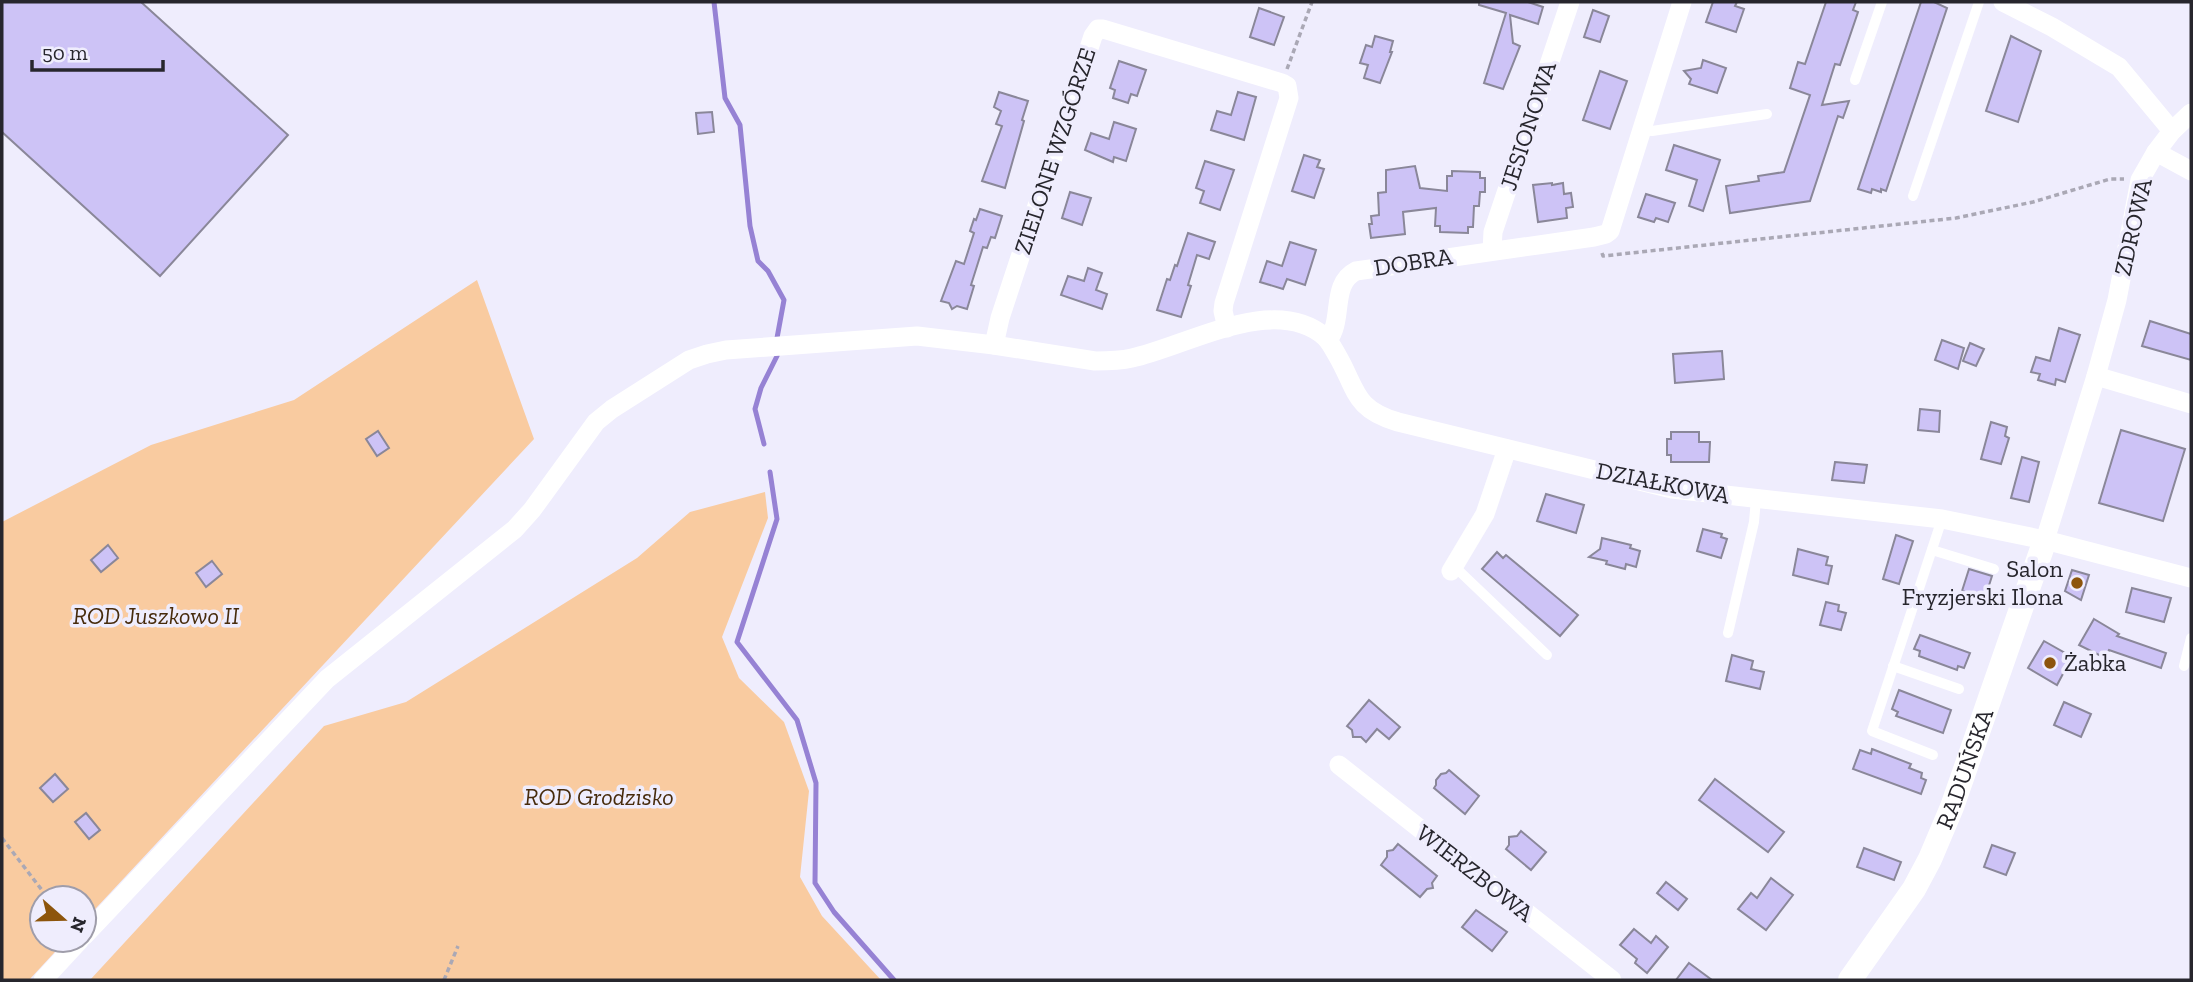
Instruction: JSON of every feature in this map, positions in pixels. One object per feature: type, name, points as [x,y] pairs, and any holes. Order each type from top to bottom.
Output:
[{"type":"street","name":"JESIONOWA","points":[[1492,250],[1493,232],[1570,2]]},
{"type":"street","points":[[1594,237],[1606,234],[1613,226],[1682,2]]},
{"type":"street","points":[[2007,3],[2119,67],[2172,131]]},
{"type":"street","name":"ZIELONE WZGÓRZE","points":[[994,345],[1000,318],[1093,36],[1098,29],[1282,83]]},
{"type":"street","points":[[1227,328],[1224,303],[1289,97],[1287,86],[1282,83]]},
{"type":"street","name":"ZDROWA","points":[[2045,540],[2117,300],[2140,180],[2156,152],[2172,131],[2191,113]]},
{"type":"street","points":[[2156,152],[2191,171]]},
{"type":"street","name":"DOBRA","points":[[1328,340],[1336,325],[1342,287],[1349,274],[1356,271],[1594,237]]},
{"type":"street","points":[[98,921],[327,679],[515,529],[596,422],[689,360],[726,350],[917,335],[1109,361],[1133,358],[1227,328],[1263,320],[1284,319],[1305,325],[1328,340]]},
{"type":"street","name":"DZIAŁKOWA","points":[[1328,340],[1362,403],[1373,413],[1398,422],[1672,489],[1942,519],[2045,540],[2191,578]]},
{"type":"street","points":[[2096,376],[2191,404]]},
{"type":"street","points":[[1453,569],[1485,513],[1507,449]]},
{"type":"street","name":"RADUŃSKA","points":[[1850,980],[1914,889],[1930,859],[1956,795],[2045,540]]},
{"type":"street","name":"WIERZBOWA","points":[[1339,765],[1612,980]]},
{"type":"street","points":[[43,980],[67,954]]},
{"type":"lane","points":[[1855,80],[1882,2]]},
{"type":"lane","points":[[1913,195],[1979,2]]},
{"type":"lane","points":[[1643,128],[1652,131],[1767,114]]},
{"type":"lane","points":[[1728,633],[1754,522],[1756,499]]},
{"type":"lane","points":[[1933,755],[1872,731],[1942,519]]},
{"type":"lane","points":[[1932,550],[1994,569]]},
{"type":"lane","points":[[1453,569],[1547,655]]},
{"type":"lane","points":[[2184,666],[2191,638]]},
{"type":"lane","points":[[1894,666],[1959,689]]},
{"type":"path","points":[[1282,83],[1312,2]]},
{"type":"path","points":[[1594,237],[1603,256],[1956,218],[2033,202],[2109,179],[2140,180]]},
{"type":"path","points":[[2,838],[37,884]]},
{"type":"path","points":[[444,980],[458,946]]},
{"type":"green space","name":"ROD Juszkowo II","points":[[477,280],[534,439],[98,906],[98,884],[28,884],[28,954],[53,954],[29,980],[2,980],[2,522],[151,445],[294,400]]},
{"type":"green space","name":"ROD Grodzisko","points":[[765,492],[768,518],[722,637],[739,678],[784,722],[809,791],[800,877],[822,916],[881,980],[90,980],[324,726],[406,702],[637,558],[690,512]]},
{"type":"building","points":[[2,2],[141,2],[288,135],[160,276],[2,132]]},
{"type":"building","points":[[1479,2],[1528,2],[1543,7],[1538,24],[1510,15],[1513,43],[1520,46],[1503,89],[1484,83],[1506,13],[1479,5]]},
{"type":"building","points":[[1713,2],[1737,2],[1735,6],[1744,9],[1736,32],[1706,22]]},
{"type":"building","points":[[1826,2],[1856,2],[1853,10],[1858,12],[1840,65],[1835,64],[1822,105],[1849,101],[1843,118],[1838,116],[1810,201],[1730,213],[1726,186],[1759,181],[1758,176],[1784,172],[1810,95],[1790,88],[1798,62],[1805,64]]},
{"type":"building","points":[[1921,2],[1934,2],[1947,8],[1886,191],[1872,189],[1871,193],[1858,189]]},
{"type":"building","points":[[1259,8],[1284,17],[1274,45],[1250,37]]},
{"type":"building","points":[[1593,10],[1609,16],[1600,42],[1584,37]]},
{"type":"building","points":[[1375,36],[1393,41],[1392,52],[1380,83],[1364,78],[1368,65],[1360,63],[1366,45],[1372,47]]},
{"type":"building","points":[[2011,36],[2041,51],[2018,122],[1986,111]]},
{"type":"building","points":[[1703,60],[1726,68],[1717,93],[1689,84],[1691,79],[1684,71],[1701,68]]},
{"type":"building","points":[[1119,61],[1146,70],[1137,96],[1131,94],[1128,103],[1113,98],[1115,90],[1110,88]]},
{"type":"building","points":[[1600,71],[1627,81],[1610,129],[1583,120]]},
{"type":"building","points":[[999,92],[1028,101],[1005,188],[982,181],[1002,126],[996,124],[1001,111],[994,107]]},
{"type":"building","points":[[1238,92],[1256,97],[1244,140],[1211,130],[1217,111],[1231,115]]},
{"type":"building","points":[[712,112],[714,132],[698,134],[696,113]]},
{"type":"building","points":[[1114,122],[1136,129],[1126,161],[1114,157],[1113,162],[1085,150],[1091,133],[1109,139]]},
{"type":"building","points":[[1674,145],[1720,160],[1703,211],[1689,206],[1697,180],[1666,170]]},
{"type":"building","points":[[1304,155],[1320,160],[1317,167],[1324,169],[1314,198],[1292,191]]},
{"type":"building","points":[[1205,161],[1234,170],[1220,210],[1200,203],[1204,191],[1196,188]]},
{"type":"building","points":[[1415,166],[1420,188],[1447,191],[1447,176],[1452,176],[1452,171],[1480,172],[1480,178],[1485,178],[1485,192],[1480,192],[1479,206],[1474,206],[1473,227],[1468,227],[1468,233],[1440,232],[1440,226],[1435,226],[1436,208],[1403,212],[1405,234],[1371,238],[1369,224],[1372,224],[1371,216],[1379,215],[1378,193],[1386,192],[1386,170]]},
{"type":"building","points":[[1563,183],[1564,194],[1571,193],[1573,207],[1566,208],[1567,218],[1538,222],[1533,185]]},
{"type":"building","points":[[1070,192],[1091,198],[1082,225],[1062,218]]},
{"type":"building","points":[[1646,194],[1675,203],[1668,222],[1656,218],[1654,222],[1638,217]]},
{"type":"building","points":[[980,209],[1002,216],[995,238],[991,237],[987,248],[983,247],[971,285],[974,286],[967,309],[957,306],[952,309],[949,303],[941,301],[956,261],[964,264],[974,233],[970,231]]},
{"type":"building","points":[[1188,233],[1215,242],[1209,259],[1197,255],[1181,317],[1157,310],[1167,279],[1170,280],[1175,265],[1177,266]]},
{"type":"building","points":[[1290,242],[1316,250],[1305,285],[1287,279],[1283,289],[1260,282],[1267,261],[1282,266]]},
{"type":"building","points":[[1088,268],[1102,273],[1096,290],[1107,294],[1102,309],[1061,295],[1068,276],[1084,281]]},
{"type":"building","points":[[2150,321],[2191,334],[2191,360],[2142,346]]},
{"type":"building","points":[[2059,328],[2080,335],[2065,382],[2056,379],[2055,385],[2038,380],[2040,374],[2031,372],[2036,357],[2050,361]]},
{"type":"building","points":[[1942,340],[1964,348],[1958,369],[1935,360]]},
{"type":"building","points":[[1970,343],[1984,349],[1976,366],[1963,361]]},
{"type":"building","points":[[1722,351],[1724,379],[1675,383],[1673,354]]},
{"type":"building","points":[[1920,409],[1940,411],[1939,432],[1918,430]]},
{"type":"building","points":[[1991,422],[2007,427],[2005,436],[2009,438],[2001,464],[1981,459]]},
{"type":"building","points":[[2121,430],[2185,449],[2163,521],[2099,503]]},
{"type":"building","points":[[378,431],[389,448],[377,456],[366,439]]},
{"type":"building","points":[[1671,432],[1699,432],[1699,442],[1710,442],[1709,462],[1671,462],[1671,455],[1667,455],[1667,439],[1671,439]]},
{"type":"building","points":[[2022,457],[2039,462],[2029,502],[2011,498]]},
{"type":"building","points":[[1835,462],[1867,465],[1864,483],[1832,480]]},
{"type":"building","points":[[1546,494],[1584,505],[1576,533],[1537,521]]},
{"type":"building","points":[[1703,529],[1722,534],[1721,537],[1727,539],[1721,558],[1697,551]]},
{"type":"building","points":[[1896,535],[1913,541],[1899,584],[1883,579]]},
{"type":"building","points":[[1602,538],[1631,545],[1630,548],[1640,551],[1636,567],[1626,564],[1625,569],[1589,557],[1600,549]]},
{"type":"building","points":[[108,545],[118,558],[101,572],[91,560]]},
{"type":"building","points":[[1798,549],[1828,557],[1826,565],[1832,566],[1828,584],[1793,575]]},
{"type":"building","points":[[1497,552],[1503,558],[1506,555],[1578,615],[1560,636],[1482,569]]},
{"type":"building","points":[[212,561],[222,574],[206,587],[196,573]]},
{"type":"building","points":[[1969,569],[1992,576],[1985,598],[1962,591]]},
{"type":"building","name":"Salon Fryzjerski Ilona","points":[[2072,570],[2089,575],[2081,600],[2065,591]]},
{"type":"building","points":[[2132,588],[2171,598],[2164,622],[2126,612]]},
{"type":"building","points":[[1826,602],[1839,605],[1838,611],[1846,613],[1841,630],[1820,625]]},
{"type":"building","points":[[2094,619],[2119,634],[2117,636],[2166,653],[2161,668],[2109,650],[2101,656],[2079,645]]},
{"type":"building","points":[[1920,635],[1970,653],[1964,668],[1958,666],[1957,670],[1919,656],[1920,651],[1914,649]]},
{"type":"building","name":"Żabka","points":[[2044,641],[2072,657],[2057,685],[2028,668]]},
{"type":"building","points":[[1732,655],[1753,661],[1751,669],[1764,672],[1760,689],[1726,681]]},
{"type":"building","points":[[1899,690],[1951,710],[1943,733],[1896,716],[1898,712],[1892,709]]},
{"type":"building","points":[[1369,700],[1400,727],[1389,739],[1377,729],[1366,742],[1361,737],[1353,737],[1352,730],[1347,726]]},
{"type":"building","points":[[2064,702],[2091,714],[2081,737],[2054,725]]},
{"type":"building","points":[[1872,749],[1911,764],[1909,768],[1922,773],[1921,778],[1926,780],[1921,794],[1853,769],[1860,750],[1871,754]]},
{"type":"building","points":[[1449,770],[1479,796],[1465,814],[1434,788],[1441,774]]},
{"type":"building","points":[[55,774],[68,789],[53,802],[40,788]]},
{"type":"building","points":[[1715,779],[1784,832],[1768,852],[1699,800]]},
{"type":"building","points":[[86,813],[100,830],[89,839],[75,822]]},
{"type":"building","points":[[1521,831],[1546,852],[1531,870],[1506,849],[1509,837],[1517,836]]},
{"type":"building","points":[[1398,844],[1437,876],[1432,883],[1433,888],[1427,889],[1420,897],[1381,865],[1387,857],[1387,851],[1393,850]]},
{"type":"building","points":[[1992,845],[2015,853],[2006,875],[1984,867]]},
{"type":"building","points":[[1864,848],[1901,862],[1894,880],[1857,867]]},
{"type":"building","points":[[1771,878],[1793,895],[1766,930],[1738,909],[1751,893],[1757,898]]},
{"type":"building","points":[[1666,882],[1687,899],[1678,910],[1657,893]]},
{"type":"building","points":[[1476,910],[1507,932],[1492,951],[1462,927]]},
{"type":"building","points":[[1634,929],[1651,943],[1656,936],[1668,947],[1647,973],[1635,963],[1637,959],[1620,945]]},
{"type":"building","points":[[1689,963],[1712,980],[1676,980]]},
{"type":"waterway","points":[[714,2],[725,98],[740,125],[750,226],[758,261],[768,271],[784,300],[777,338]]},
{"type":"waterway","points":[[764,444],[755,409],[761,388],[777,356]]},
{"type":"waterway","points":[[770,472],[777,519],[737,642],[797,720],[816,783],[815,883],[834,912],[894,980]]},
{"type":"place","name":"Salon Fryzjerski Ilona","points":[[2077,583]]},
{"type":"place","name":"Żabka","points":[[2050,663]]}]
